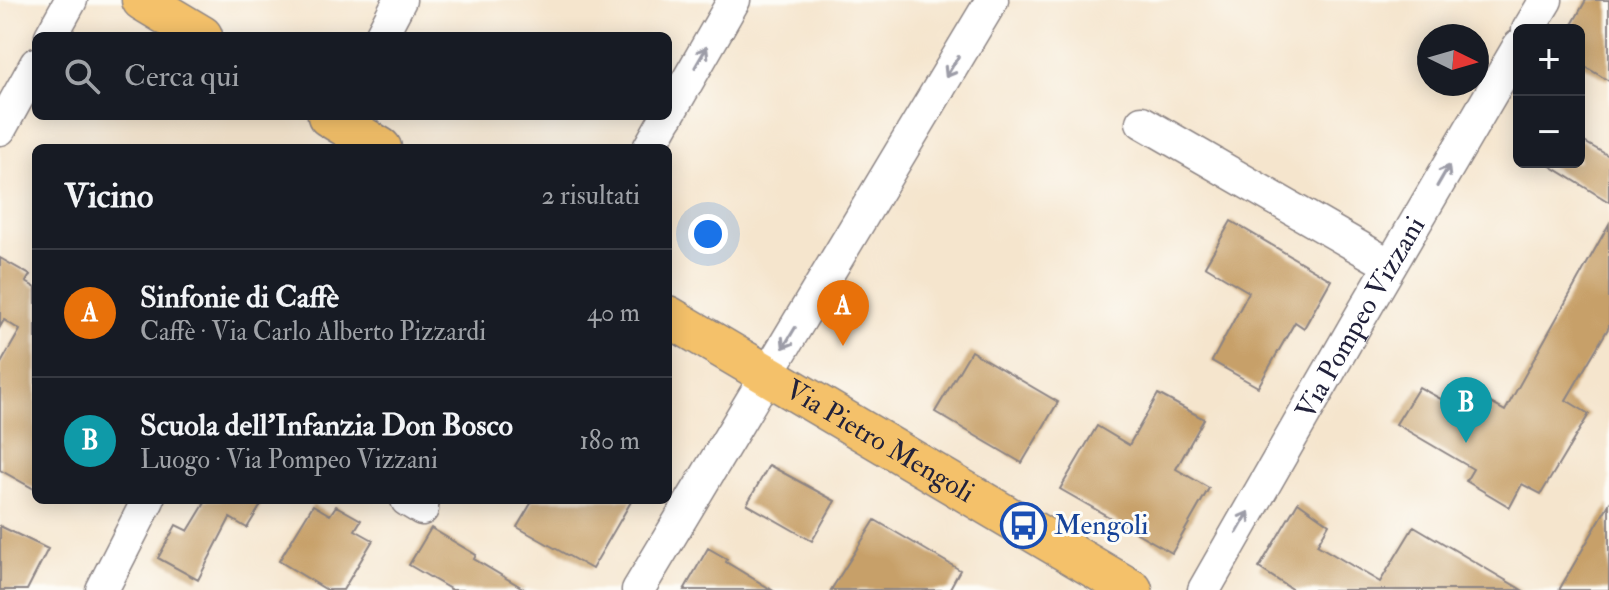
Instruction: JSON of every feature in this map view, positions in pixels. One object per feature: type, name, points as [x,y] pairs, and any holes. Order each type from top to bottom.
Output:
[{"type":"main road","points":[[142,0],[195,32]]},
{"type":"main road","points":[[334,126],[372,144]]},
{"type":"main road","name":"Via Pietro Mengoli","points":[[672,318],[1132,590]]},
{"type":"street","points":[[53,32],[71,0]]},
{"type":"street","points":[[383,32],[400,0]]},
{"type":"street","points":[[672,109],[734,0]]},
{"type":"street","points":[[638,590],[992,0]]},
{"type":"street","points":[[1532,24],[1546,0]]},
{"type":"street","name":"Via Pompeo Vizzani","points":[[1204,590],[1513,56]]},
{"type":"street","points":[[0,129],[32,71]]},
{"type":"street","points":[[651,144],[666,120]]},
{"type":"street","points":[[1142,122],[1390,265]]},
{"type":"street","points":[[102,590],[146,504]]},
{"type":"building","points":[[1586,0],[1609,0],[1609,81],[1585,67],[1585,24],[1572,24]]},
{"type":"building","points":[[1585,142],[1609,156],[1609,202],[1554,168],[1585,168]]},
{"type":"building","points":[[1231,221],[1331,280],[1304,328],[1295,322],[1258,387],[1212,361],[1249,292],[1205,266]]},
{"type":"building","points":[[1609,224],[1609,327],[1566,400],[1589,414],[1541,494],[1522,484],[1510,507],[1466,481],[1473,469],[1396,424],[1419,387],[1448,403],[1458,385],[1505,411]]},
{"type":"building","points":[[0,258],[30,275],[26,282],[32,286],[32,488],[0,470],[0,365],[20,330],[4,320],[0,327]]},
{"type":"building","points":[[971,351],[1058,402],[1022,463],[935,412]]},
{"type":"building","points":[[1158,394],[1204,419],[1176,469],[1209,488],[1172,553],[1060,489],[1097,426],[1129,445]]},
{"type":"building","points":[[769,465],[835,501],[812,541],[747,504]]},
{"type":"building","points":[[1298,502],[1329,524],[1317,545],[1380,582],[1414,526],[1522,590],[1293,590],[1259,568]]},
{"type":"building","points":[[204,504],[262,504],[247,528],[230,518],[198,580],[158,558],[176,525],[188,531]]},
{"type":"building","points":[[531,504],[630,504],[592,569],[517,527]]},
{"type":"building","points":[[1609,504],[1609,590],[1559,590]]},
{"type":"building","points":[[313,505],[330,515],[336,506],[361,520],[355,530],[373,540],[343,590],[327,590],[279,561]]},
{"type":"building","points":[[875,520],[960,570],[949,590],[831,590]]},
{"type":"building","points":[[0,526],[48,549],[27,590],[0,590]]},
{"type":"building","points":[[431,528],[476,555],[474,559],[526,590],[452,590],[409,565]]},
{"type":"building","points":[[708,548],[727,559],[726,562],[772,590],[684,590]]},
{"type":"place","name":"Sinfonie di Caffè","points":[[843,346]]},
{"type":"place","name":"Scuola dell'Infanzia Don Bosco","points":[[1466,443]]},
{"type":"place","name":"Mengoli","points":[[1023,525]]}]
